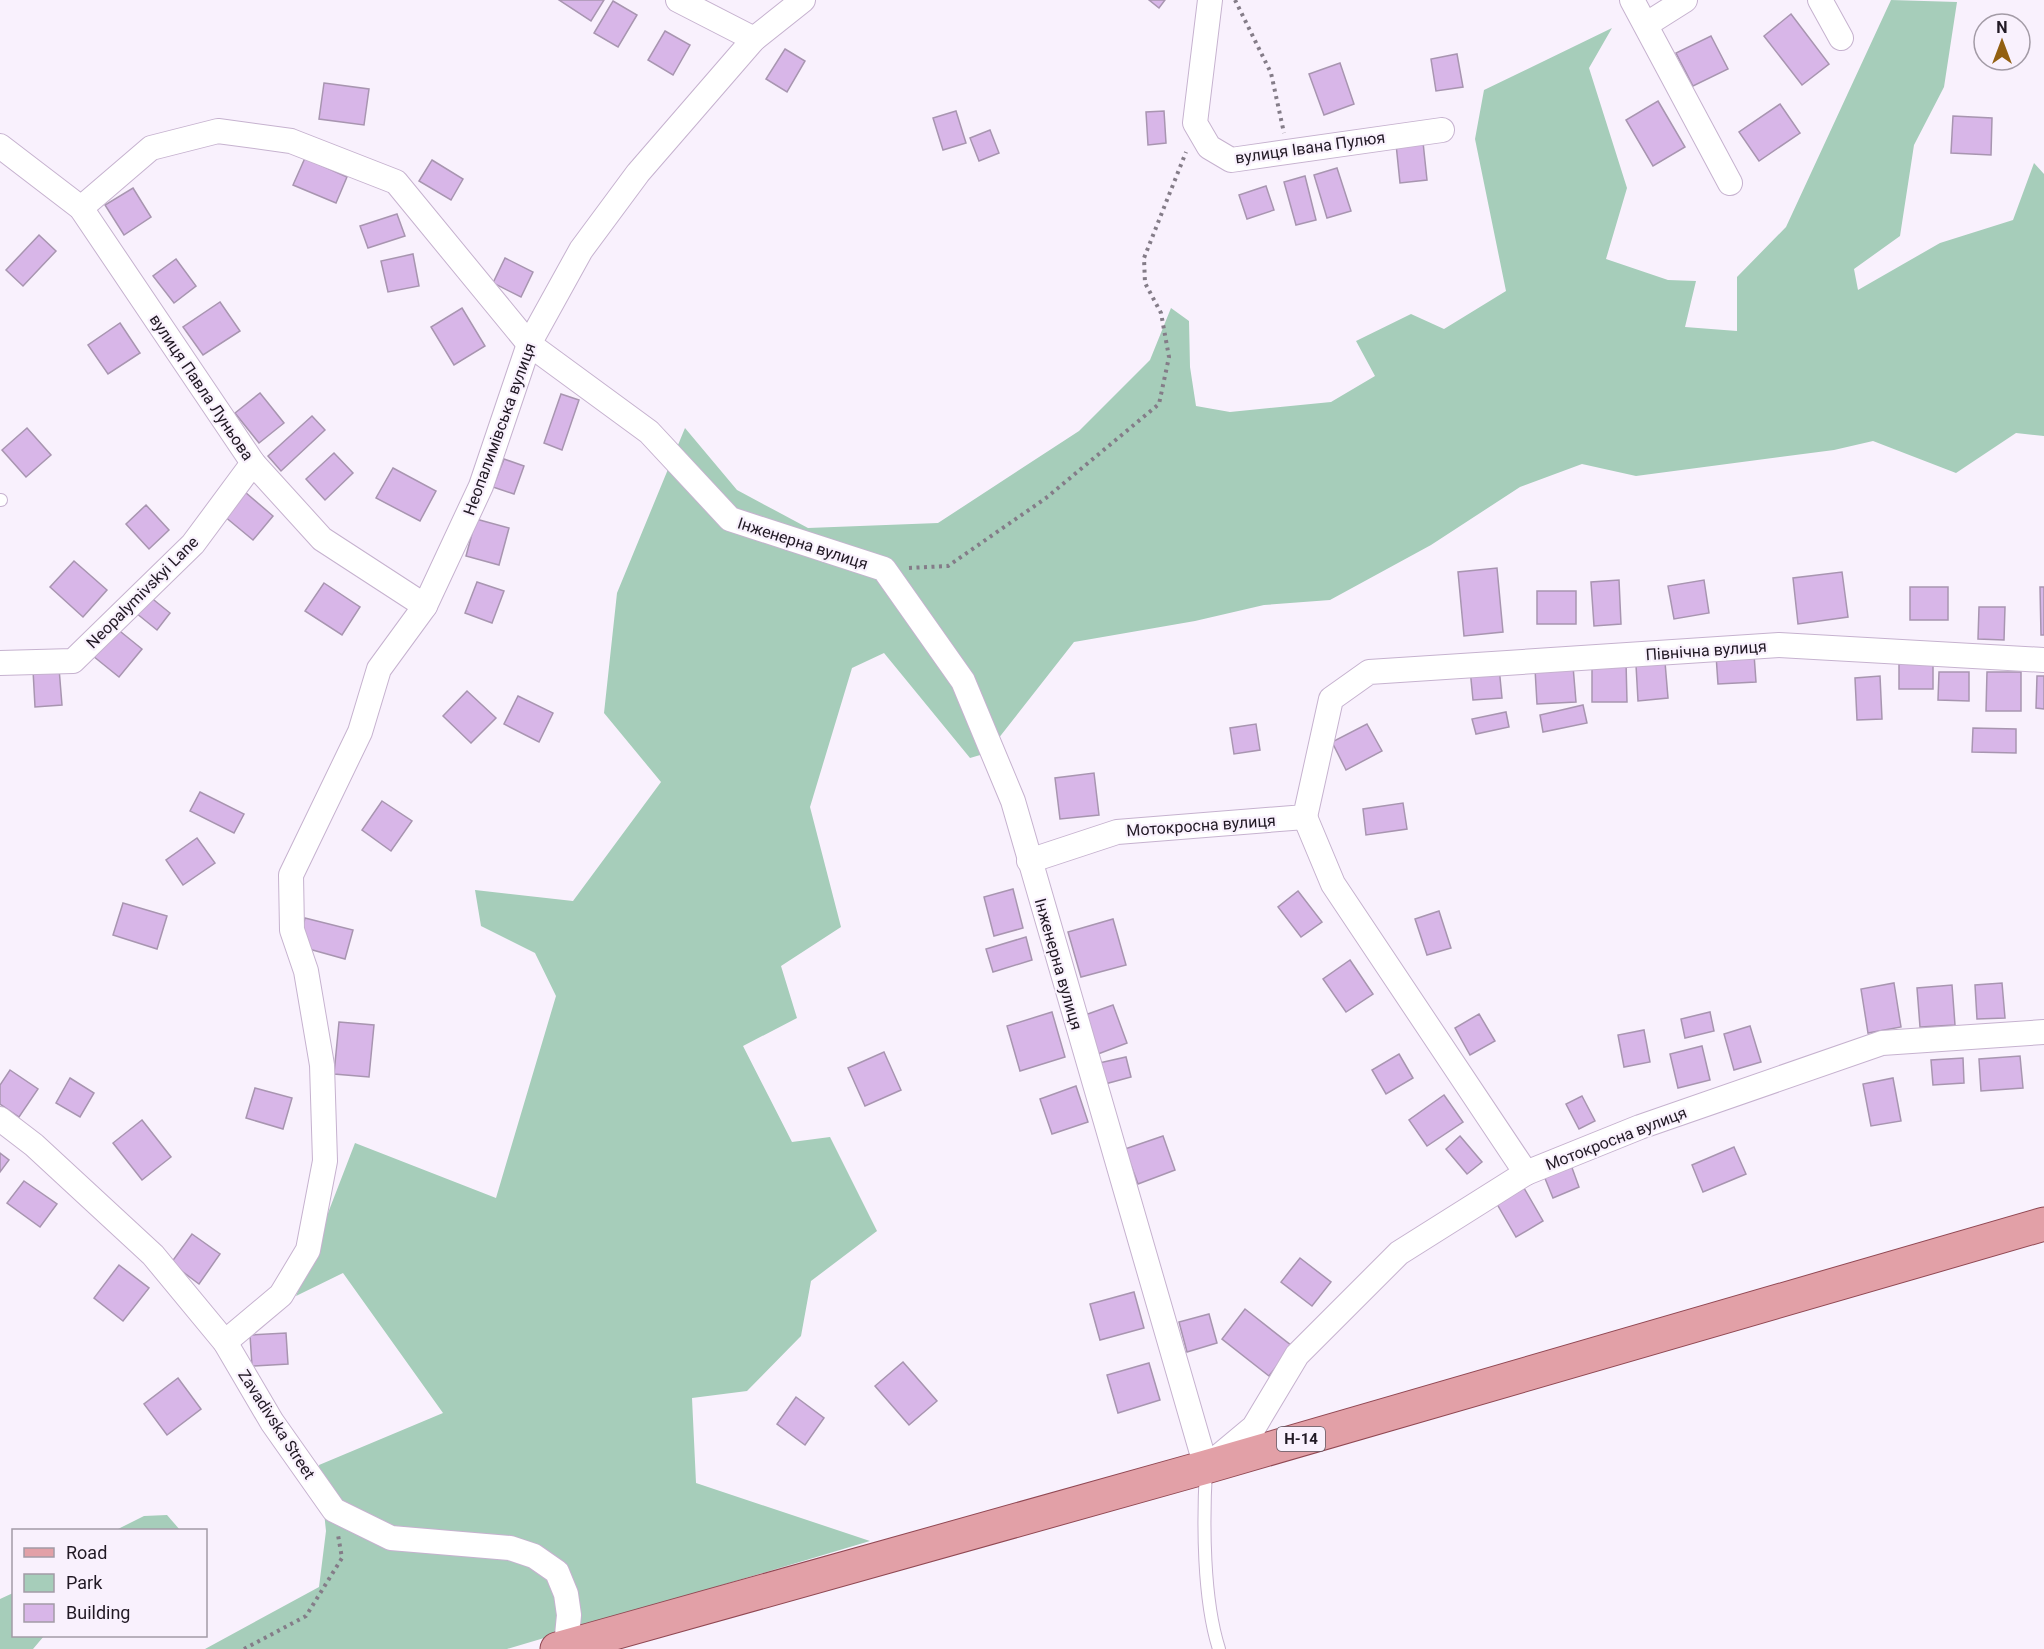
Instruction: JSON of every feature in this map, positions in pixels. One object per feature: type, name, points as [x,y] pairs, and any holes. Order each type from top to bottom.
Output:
[{"type":"main road","name":"Н-14","points":[[562,1648],[1206,1467],[2044,1224]]},
{"type":"street","points":[[678,0],[754,39]]},
{"type":"street","name":"Неопалимівська вулиця","points":[[225,1342],[281,1295],[308,1250],[325,1161],[322,1065],[306,971],[292,930],[291,875],[360,732],[379,669],[425,606],[481,486],[529,344],[588,240],[638,173],[754,39],[803,0]]},
{"type":"street","points":[[1195,123],[1210,0]]},
{"type":"street","points":[[1632,0],[1647,24],[1730,183]]},
{"type":"street","points":[[1647,24],[1686,0]]},
{"type":"street","points":[[1820,0],[1841,38]]},
{"type":"street","name":"вулиця Івана Пулюя","points":[[1195,123],[1209,147],[1232,160],[1442,130]]},
{"type":"street","name":"Інженерна вулиця","points":[[81,208],[151,148],[218,131],[291,141],[396,182],[529,344],[649,432],[730,519],[884,569],[963,681],[1013,801],[1206,1467]]},
{"type":"street","name":"вулиця Павла Луньова","points":[[0,146],[81,208],[253,463],[322,539],[425,606]]},
{"type":"street","name":"Neopalymivskyi Lane","points":[[0,663],[74,661],[193,544],[253,463]]},
{"type":"street","name":"Північна вулиця","points":[[1305,817],[1331,699],[1369,672],[1779,645],[2044,660]]},
{"type":"street","name":"Мотокросна вулиця","points":[[1029,861],[1117,832],[1305,817],[1333,884],[1526,1173],[1640,1126],[1882,1043],[2044,1032]]},
{"type":"street","name":"Zavadivska Street","points":[[0,1119],[34,1145],[153,1255],[225,1342],[272,1422],[334,1510],[391,1538],[510,1548],[534,1556],[557,1572],[566,1594],[569,1615],[562,1648]]},
{"type":"street","points":[[1206,1467],[1254,1427],[1297,1355],[1399,1253],[1526,1173]]},
{"type":"lane","points":[[1206,1467],[1203,1524],[1213,1632],[1219,1649]]},
{"type":"path","points":[[1235,0],[1271,72],[1288,151]]},
{"type":"path","points":[[884,569],[948,566],[1046,498],[1159,404],[1169,357],[1161,313],[1145,283],[1144,258],[1183,163],[1195,123]]},
{"type":"path","points":[[244,1649],[306,1616],[342,1558],[334,1510]]},
{"type":"green space","points":[[1891,0],[1957,2],[1944,87],[1914,145],[1900,236],[1854,269],[1858,290],[1940,243],[2013,220],[2034,163],[2044,174],[2044,436],[2016,433],[1956,473],[1873,441],[1834,450],[1636,476],[1582,464],[1520,487],[1431,545],[1330,600],[1264,605],[1195,621],[1074,642],[987,753],[970,758],[884,653],[852,668],[810,807],[841,927],[781,966],[797,1018],[743,1046],[792,1142],[830,1137],[877,1231],[811,1281],[801,1336],[747,1391],[692,1398],[696,1483],[870,1541],[507,1649],[205,1649],[319,1587],[326,1531],[319,1465],[443,1413],[343,1273],[296,1296],[355,1143],[496,1198],[556,996],[535,953],[481,926],[475,890],[573,901],[661,782],[604,713],[617,593],[685,428],[737,490],[808,528],[938,523],[1079,431],[1150,360],[1171,308],[1189,321],[1190,367],[1196,406],[1230,412],[1331,402],[1375,376],[1356,341],[1411,314],[1444,329],[1506,291],[1475,139],[1484,90],[1612,28],[1589,68],[1627,188],[1606,259],[1668,280],[1696,281],[1685,327],[1737,331],[1737,277],[1786,227]]},
{"type":"green space","points":[[167,1515],[179,1529],[118,1529],[144,1516]]},
{"type":"green space","points":[[12,1593],[12,1637],[43,1637],[33,1649],[0,1649],[0,1599]]},
{"type":"building","points":[[559,0],[604,0],[591,21]]},
{"type":"building","points":[[1149,0],[1165,0],[1159,8]]},
{"type":"building","points":[[613,1],[637,15],[618,47],[594,33]]},
{"type":"building","points":[[1791,14],[1829,64],[1802,85],[1764,36]]},
{"type":"building","points":[[665,31],[690,45],[673,75],[648,60]]},
{"type":"building","points":[[1711,36],[1728,69],[1693,86],[1676,53]]},
{"type":"building","points":[[785,49],[805,61],[787,92],[766,79]]},
{"type":"building","points":[[1457,54],[1463,87],[1436,91],[1431,59]]},
{"type":"building","points":[[1340,63],[1354,104],[1324,115],[1309,74]]},
{"type":"building","points":[[324,83],[369,89],[364,125],[319,119]]},
{"type":"building","points":[[1658,101],[1685,147],[1653,166],[1626,120]]},
{"type":"building","points":[[1780,104],[1800,133],[1759,161],[1739,132]]},
{"type":"building","points":[[956,111],[966,143],[943,150],[933,118]]},
{"type":"building","points":[[1164,111],[1166,143],[1148,145],[1146,112]]},
{"type":"building","points":[[1953,116],[1992,118],[1991,155],[1951,153]]},
{"type":"building","points":[[990,130],[999,153],[979,161],[970,138]]},
{"type":"building","points":[[1423,142],[1427,180],[1400,183],[1396,144]]},
{"type":"building","points":[[305,158],[347,177],[336,203],[293,185]]},
{"type":"building","points":[[432,160],[463,179],[451,200],[419,181]]},
{"type":"building","points":[[1337,168],[1351,211],[1327,218],[1314,175]]},
{"type":"building","points":[[1305,176],[1316,220],[1296,225],[1284,182]]},
{"type":"building","points":[[1266,186],[1274,210],[1247,219],[1239,195]]},
{"type":"building","points":[[133,188],[151,217],[124,235],[105,205]]},
{"type":"building","points":[[397,214],[405,236],[368,248],[360,226]]},
{"type":"building","points":[[39,235],[56,251],[23,286],[6,270]]},
{"type":"building","points":[[413,254],[419,286],[388,292],[381,261]]},
{"type":"building","points":[[505,258],[533,272],[521,297],[493,283]]},
{"type":"building","points":[[176,259],[196,286],[174,303],[153,276]]},
{"type":"building","points":[[220,302],[240,331],[203,355],[183,327]]},
{"type":"building","points":[[462,308],[485,346],[454,365],[431,327]]},
{"type":"building","points":[[120,323],[140,353],[108,374],[88,345]]},
{"type":"building","points":[[260,393],[284,423],[259,443],[235,413]]},
{"type":"building","points":[[561,394],[579,400],[562,450],[544,443]]},
{"type":"building","points":[[312,416],[325,430],[281,471],[268,456]]},
{"type":"building","points":[[27,428],[51,455],[26,477],[2,450]]},
{"type":"building","points":[[334,453],[353,473],[325,500],[306,479]]},
{"type":"building","points":[[504,459],[524,466],[514,494],[493,487]]},
{"type":"building","points":[[393,468],[436,491],[420,521],[376,498]]},
{"type":"building","points":[[245,492],[273,516],[253,540],[224,516]]},
{"type":"building","points":[[146,505],[169,530],[149,549],[126,524]]},
{"type":"building","points":[[476,519],[509,528],[499,565],[466,556]]},
{"type":"building","points":[[74,561],[107,590],[83,617],[50,587]]},
{"type":"building","points":[[1497,568],[1503,632],[1464,636],[1458,572]]},
{"type":"building","points":[[1842,572],[1848,617],[1798,624],[1793,578]]},
{"type":"building","points":[[1619,580],[1621,624],[1594,626],[1591,582]]},
{"type":"building","points":[[1704,580],[1709,613],[1674,619],[1668,586]]},
{"type":"building","points":[[477,582],[504,591],[492,623],[465,613]]},
{"type":"building","points":[[324,583],[360,607],[342,635],[305,611]]},
{"type":"building","points":[[1910,587],[1948,587],[1948,620],[1910,620]]},
{"type":"building","points":[[2040,587],[2044,587],[2044,635],[2041,635]]},
{"type":"building","points":[[1537,591],[1576,591],[1576,624],[1537,624]]},
{"type":"building","points":[[149,596],[170,613],[157,630],[136,613]]},
{"type":"building","points":[[1979,607],[2005,607],[2004,640],[1978,639]]},
{"type":"building","points":[[116,628],[142,649],[119,677],[93,656]]},
{"type":"building","points":[[1754,654],[1756,682],[1718,684],[1716,655]]},
{"type":"building","points":[[1626,661],[1627,702],[1592,702],[1592,662]]},
{"type":"building","points":[[1665,662],[1668,698],[1638,701],[1636,665]]},
{"type":"building","points":[[1899,664],[1933,664],[1933,689],[1899,689]]},
{"type":"building","points":[[1573,666],[1576,702],[1537,704],[1535,669]]},
{"type":"building","points":[[1499,667],[1502,698],[1473,700],[1470,669]]},
{"type":"building","points":[[59,668],[62,705],[35,707],[33,670]]},
{"type":"building","points":[[1939,672],[1969,672],[1969,701],[1938,700]]},
{"type":"building","points":[[1987,672],[2021,672],[2021,711],[1986,711]]},
{"type":"building","points":[[1880,676],[1882,719],[1857,720],[1855,678]]},
{"type":"building","points":[[2037,676],[2044,676],[2044,709],[2036,708]]},
{"type":"building","points":[[467,691],[496,718],[471,743],[443,716]]},
{"type":"building","points":[[518,696],[553,713],[539,742],[504,724]]},
{"type":"building","points":[[1583,705],[1587,723],[1543,732],[1540,715]]},
{"type":"building","points":[[1506,712],[1509,727],[1476,734],[1472,719]]},
{"type":"building","points":[[1256,724],[1260,750],[1234,754],[1230,728]]},
{"type":"building","points":[[1367,724],[1382,751],[1346,770],[1332,742]]},
{"type":"building","points":[[1973,728],[2016,729],[2016,753],[1972,752]]},
{"type":"building","points":[[1094,773],[1099,815],[1060,819],[1055,778]]},
{"type":"building","points":[[200,792],[244,814],[234,833],[190,811]]},
{"type":"building","points":[[382,801],[412,821],[391,851],[362,830]]},
{"type":"building","points":[[1403,803],[1407,829],[1366,835],[1363,809]]},
{"type":"building","points":[[197,838],[215,863],[183,885],[166,860]]},
{"type":"building","points":[[1013,889],[1023,928],[994,936],[984,897]]},
{"type":"building","points":[[1298,891],[1322,922],[1301,937],[1278,907]]},
{"type":"building","points":[[123,903],[167,916],[157,949],[113,935]]},
{"type":"building","points":[[1439,911],[1451,948],[1427,955],[1415,919]]},
{"type":"building","points":[[305,918],[353,930],[345,959],[298,946]]},
{"type":"building","points":[[1113,919],[1126,965],[1081,977],[1068,932]]},
{"type":"building","points":[[1026,937],[1032,960],[993,972],[986,949]]},
{"type":"building","points":[[1350,960],[1373,994],[1346,1012],[1323,979]]},
{"type":"building","points":[[1894,983],[1901,1027],[1868,1033],[1861,989]]},
{"type":"building","points":[[2002,983],[2005,1018],[1977,1019],[1975,985]]},
{"type":"building","points":[[1952,985],[1955,1025],[1920,1027],[1917,988]]},
{"type":"building","points":[[1113,1005],[1127,1043],[1098,1054],[1085,1015]]},
{"type":"building","points":[[1052,1012],[1065,1057],[1020,1071],[1007,1026]]},
{"type":"building","points":[[1710,1012],[1714,1031],[1685,1038],[1681,1019]]},
{"type":"building","points":[[1479,1014],[1495,1041],[1470,1055],[1455,1028]]},
{"type":"building","points":[[339,1022],[374,1025],[369,1077],[334,1074]]},
{"type":"building","points":[[1750,1026],[1761,1062],[1734,1070],[1724,1034]]},
{"type":"building","points":[[1644,1030],[1650,1062],[1624,1067],[1618,1035]]},
{"type":"building","points":[[1702,1046],[1710,1080],[1678,1088],[1670,1054]]},
{"type":"building","points":[[884,1052],[901,1090],[865,1106],[848,1068]]},
{"type":"building","points":[[1399,1054],[1413,1078],[1386,1094],[1372,1070]]},
{"type":"building","points":[[2020,1056],[2023,1088],[1981,1091],[1979,1059]]},
{"type":"building","points":[[1126,1057],[1131,1077],[1105,1084],[1099,1063]]},
{"type":"building","points":[[1963,1058],[1964,1083],[1933,1085],[1931,1060]]},
{"type":"building","points":[[10,1070],[38,1089],[19,1117],[0,1104],[0,1085]]},
{"type":"building","points":[[70,1078],[94,1093],[80,1117],[56,1103]]},
{"type":"building","points":[[1893,1078],[1901,1121],[1871,1126],[1863,1084]]},
{"type":"building","points":[[1076,1086],[1088,1122],[1052,1134],[1040,1099]]},
{"type":"building","points":[[255,1088],[292,1098],[283,1129],[246,1118]]},
{"type":"building","points":[[1444,1095],[1463,1122],[1427,1146],[1409,1120]]},
{"type":"building","points":[[1582,1096],[1595,1121],[1579,1129],[1566,1104]]},
{"type":"building","points":[[142,1120],[171,1157],[142,1180],[113,1143]]},
{"type":"building","points":[[1163,1136],[1175,1170],[1138,1184],[1125,1149]]},
{"type":"building","points":[[1460,1136],[1482,1162],[1467,1174],[1446,1149]]},
{"type":"building","points":[[1734,1147],[1746,1174],[1703,1192],[1692,1165]]},
{"type":"building","points":[[0,1153],[9,1160],[0,1172]]},
{"type":"building","points":[[1571,1165],[1579,1187],[1553,1198],[1544,1176]]},
{"type":"building","points":[[24,1181],[57,1204],[40,1227],[7,1203]]},
{"type":"building","points":[[1524,1188],[1543,1221],[1516,1237],[1497,1204]]},
{"type":"building","points":[[192,1234],[220,1254],[199,1284],[171,1263]]},
{"type":"building","points":[[1300,1258],[1331,1282],[1312,1306],[1281,1282]]},
{"type":"building","points":[[119,1265],[149,1288],[123,1321],[94,1298]]},
{"type":"building","points":[[1134,1292],[1144,1328],[1100,1340],[1090,1304]]},
{"type":"building","points":[[1245,1309],[1292,1346],[1269,1376],[1222,1339]]},
{"type":"building","points":[[1209,1314],[1217,1343],[1187,1352],[1179,1322]]},
{"type":"building","points":[[286,1333],[288,1364],[252,1366],[250,1335]]},
{"type":"building","points":[[903,1362],[937,1401],[909,1425],[875,1386]]},
{"type":"building","points":[[1149,1363],[1160,1400],[1118,1413],[1107,1375]]},
{"type":"building","points":[[178,1378],[201,1409],[167,1435],[144,1404]]},
{"type":"building","points":[[796,1397],[824,1418],[805,1445],[777,1424]]}]
